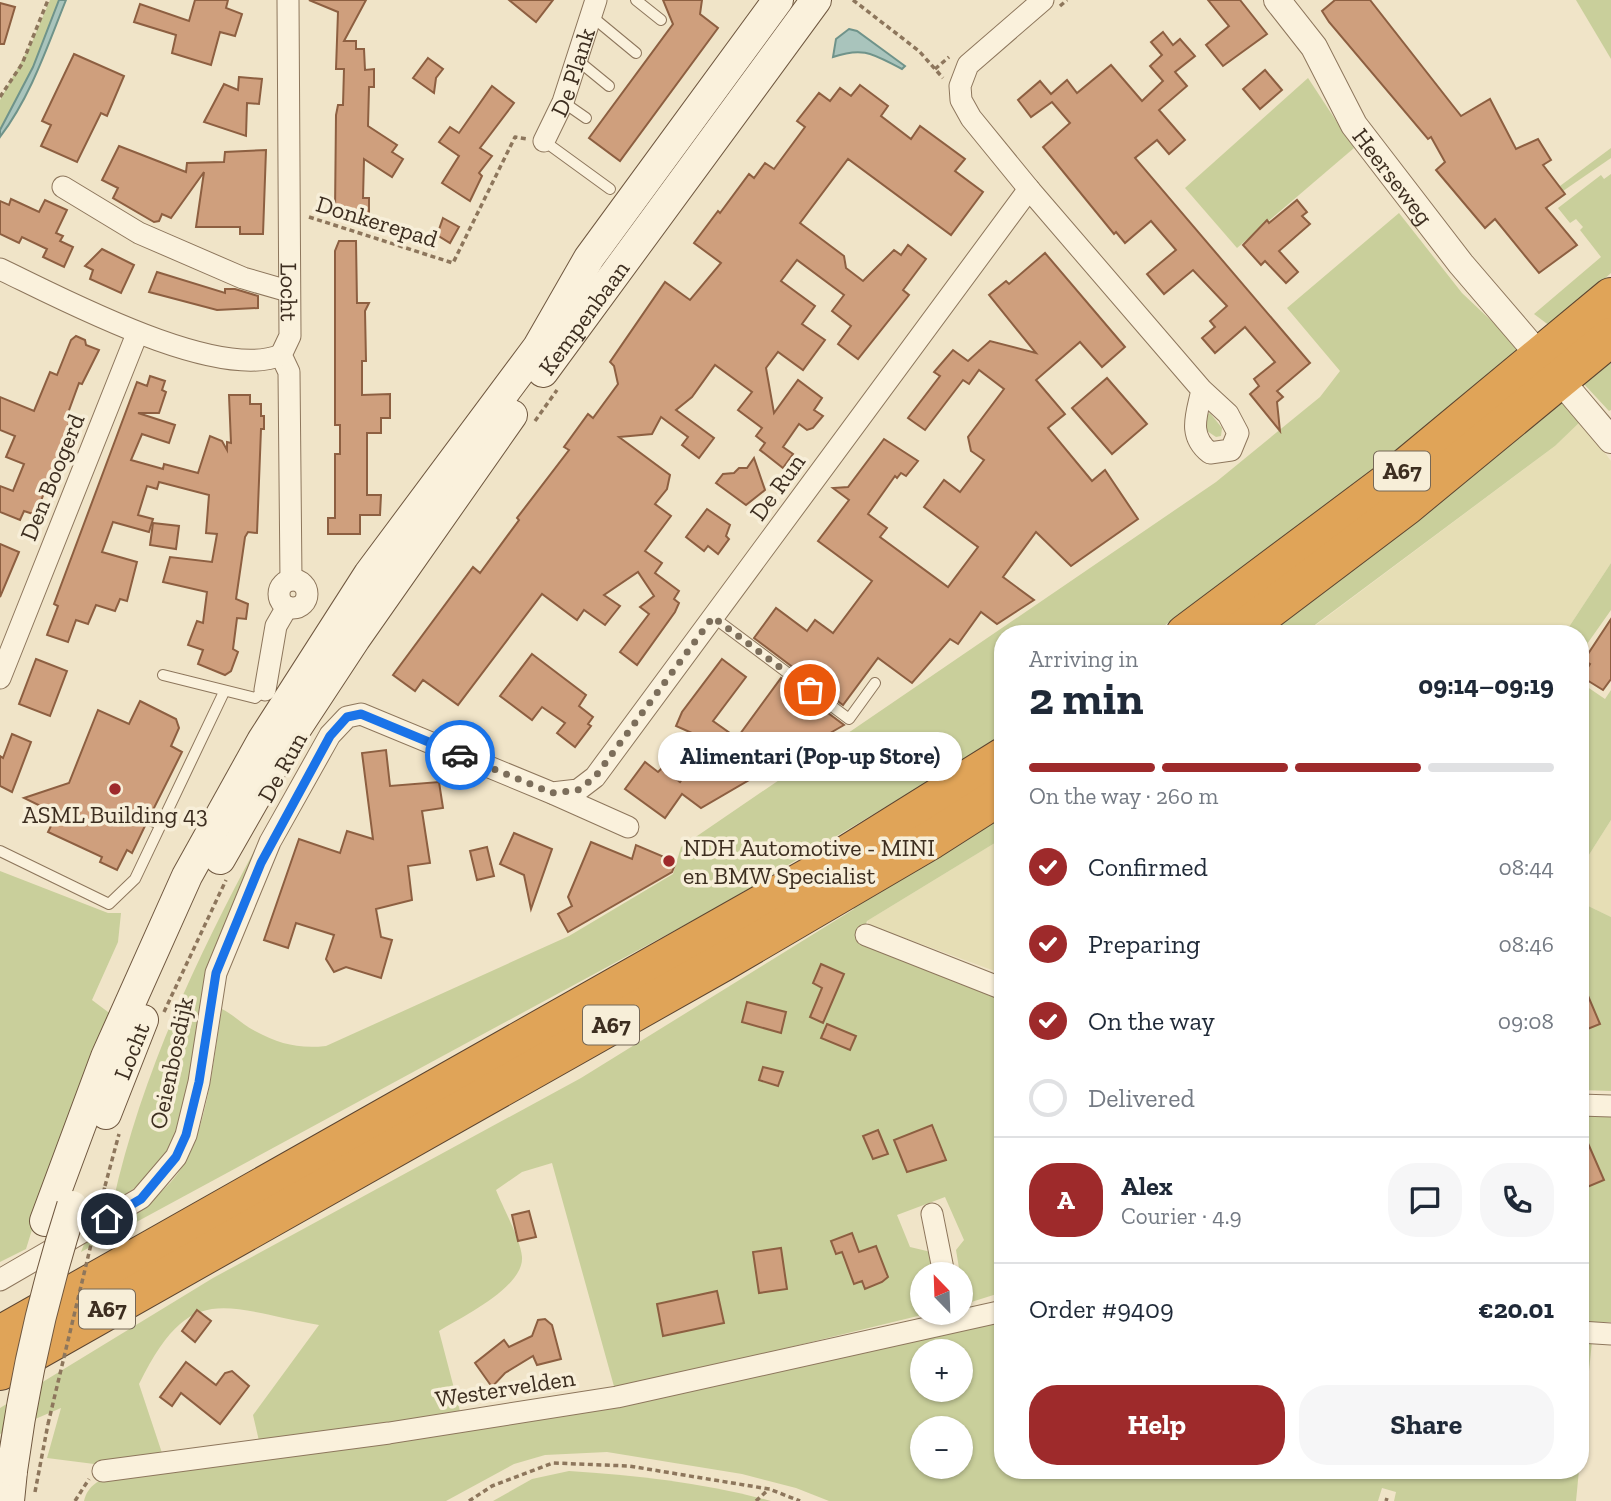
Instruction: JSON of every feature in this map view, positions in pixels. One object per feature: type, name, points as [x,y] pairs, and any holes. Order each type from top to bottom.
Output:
[{"type":"highway","name":"A67","points":[[1197,625],[1388,482],[1611,297]]},
{"type":"highway","name":"A67","points":[[1249,625],[1406,506],[1611,337]]},
{"type":"highway","name":"A67","points":[[0,1335],[822,870],[994,763]]},
{"type":"highway","name":"A67","points":[[0,1371],[723,962],[931,840],[994,800]]},
{"type":"main road","name":"Kempenbaan","points":[[345,632],[369,574],[538,346],[589,258],[778,0]]},
{"type":"main road","name":"Kempenbaan","points":[[345,632],[560,347],[815,0]]},
{"type":"main road","name":"Locht","points":[[9,1501],[22,1395],[37,1328],[84,1167],[153,995],[211,875],[284,747],[345,632]]},
{"type":"main road","name":"Locht","points":[[0,1415],[14,1344],[45,1221],[106,1057],[187,876],[262,741],[345,632]]},
{"type":"street","name":"Locht","points":[[265,690],[276,626],[287,607],[280,601],[279,592],[283,584],[291,580],[289,372],[281,355],[290,336],[288,0]]},
{"type":"street","points":[[1043,0],[968,65],[960,86],[961,100],[971,118],[1029,189],[1202,390]]},
{"type":"street","name":"Heerseweg","points":[[1278,0],[1314,47],[1354,125],[1453,254],[1527,341]]},
{"type":"street","name":"De Plank","points":[[544,141],[563,102],[592,7]]},
{"type":"street","points":[[63,187],[139,233],[243,278],[288,291]]},
{"type":"street","name":"De Run","points":[[552,793],[578,790],[595,777],[1029,189]]},
{"type":"street","points":[[0,270],[137,334],[192,351],[240,358],[281,355]]},
{"type":"street","name":"Den Boogerd","points":[[0,678],[137,334]]},
{"type":"street","points":[[1572,394],[1611,440]]},
{"type":"street","name":"De Run","points":[[216,973],[270,842],[330,736],[347,717],[361,714],[628,827]]},
{"type":"street","points":[[866,935],[994,985]]},
{"type":"street","name":"Oeienbosdijk","points":[[0,1280],[141,1199],[162,1177],[186,1135],[199,1082],[216,973]]},
{"type":"street","points":[[1589,1105],[1611,1106]]},
{"type":"street","points":[[932,1214],[941,1262]]},
{"type":"street","name":"Westervelden","points":[[973,1315],[994,1312]]},
{"type":"street","name":"Westervelden","points":[[103,1471],[389,1433],[617,1397],[922,1325]]},
{"type":"street","points":[[1589,1333],[1611,1334]]},
{"type":"lane","points":[[636,0],[661,20]]},
{"type":"lane","points":[[592,7],[636,53]]},
{"type":"lane","points":[[576,59],[610,86]]},
{"type":"lane","points":[[563,102],[586,118]]},
{"type":"lane","points":[[544,141],[610,189]]},
{"type":"lane","points":[[713,617],[849,719],[875,683]]},
{"type":"lane","points":[[163,675],[255,698],[265,690]]},
{"type":"lane","points":[[0,851],[109,904],[135,879],[224,692]]},
{"type":"lane","points":[[148,819],[161,825]]},
{"type":"path","points":[[0,97],[22,64],[48,0]]},
{"type":"path","points":[[853,0],[919,51],[949,85],[960,86]]},
{"type":"path","name":"Donkerepad","points":[[289,214],[323,219],[453,263],[515,137],[544,141]]},
{"type":"path","name":"Locht","points":[[160,1021],[229,874]]},
{"type":"path","points":[[33,1501],[48,1424],[121,1129]]},
{"type":"path","points":[[469,1501],[492,1486],[553,1463],[629,1466],[769,1489],[800,1501]]},
{"type":"path","points":[[75,1501],[83,1483],[103,1471]]},
{"type":"path","points":[[756,1501],[769,1489]]},
{"type":"shaded area","points":[[1581,421],[1611,461],[1611,563],[1570,625],[1316,625],[1555,446]]},
{"type":"shaded area","points":[[1611,820],[1611,917],[1589,906],[1589,855]]},
{"type":"shaded area","points":[[994,843],[994,971],[869,925],[867,921]]},
{"type":"green space","points":[[50,0],[59,0],[33,67],[0,130],[0,100],[32,42]]},
{"type":"green space","points":[[1576,0],[1611,0],[1611,59]]},
{"type":"green space","points":[[1308,78],[1354,148],[1237,248],[1185,188]]},
{"type":"green space","points":[[1611,148],[1611,158],[1563,191],[1560,186]]},
{"type":"green space","points":[[1611,174],[1611,273],[1550,326],[1534,314],[1601,257],[1580,230],[1583,227],[1576,219],[1570,223],[1558,208],[1601,175],[1604,179]]},
{"type":"green space","points":[[1399,213],[1462,293],[1520,348],[1494,375],[1285,539],[1165,625],[1006,625],[1216,482],[1320,397],[1340,371],[1287,308]]},
{"type":"green space","points":[[1611,359],[1611,410],[1609,411],[1583,383]]},
{"type":"green space","points":[[1564,400],[1581,421],[1555,446],[1315,625],[1279,625]]},
{"type":"green space","points":[[1210,413],[1222,428],[1221,436],[1216,437],[1207,431],[1206,415]]},
{"type":"green space","points":[[1611,563],[1611,610],[1589,641],[1589,625],[1570,625]]},
{"type":"green space","points":[[994,633],[994,742],[716,908],[81,1252],[84,1244],[158,1195],[181,1169],[200,1127],[222,1009],[264,1036],[298,1046],[326,1046],[569,936],[673,874],[681,847]]},
{"type":"green space","points":[[1589,688],[1605,699],[1611,690],[1611,820],[1589,855]]},
{"type":"green space","points":[[294,778],[206,970],[186,1103],[167,1157],[144,1182],[113,1202],[127,1146],[165,1037],[213,931]]},
{"type":"green space","points":[[994,817],[994,843],[867,921],[861,939],[994,995],[994,1295],[973,1301],[973,1262],[958,1262],[956,1250],[964,1240],[945,1197],[897,1215],[910,1247],[931,1252],[933,1262],[910,1262],[910,1318],[615,1390],[552,1163],[522,1172],[496,1190],[521,1250],[520,1268],[513,1279],[490,1300],[439,1331],[461,1415],[259,1441],[253,1415],[319,1325],[257,1312],[211,1309],[193,1315],[175,1329],[157,1351],[139,1384],[164,1459],[102,1465],[47,1458],[61,1408],[0,1434],[0,1408],[213,1278],[581,1078],[854,909],[852,906]]},
{"type":"green space","points":[[0,871],[108,913],[121,913],[118,942],[92,1000],[116,1018],[40,1204],[26,1249],[0,1262]]},
{"type":"green space","points":[[1589,906],[1611,917],[1611,1091],[1589,1090]]},
{"type":"green space","points":[[1589,1111],[1611,1111],[1611,1322],[1589,1322]]},
{"type":"green space","points":[[994,1320],[994,1479],[1578,1479],[1576,1501],[1394,1501],[1396,1492],[1382,1488],[1378,1501],[829,1501],[796,1488],[742,1474],[607,1452],[545,1455],[514,1464],[446,1501],[84,1501],[95,1484],[113,1475],[401,1441],[756,1377],[910,1340],[910,1402],[973,1402],[973,1339],[915,1339]]},
{"type":"green space","points":[[1589,1341],[1592,1341],[1589,1371]]},
{"type":"green space","points":[[569,1471],[670,1481],[771,1501],[493,1501],[532,1479]]},
{"type":"water","points":[[59,0],[66,0],[38,71],[21,105],[0,137],[0,130],[33,67]]},
{"type":"water","points":[[849,29],[857,31],[905,66],[902,69],[862,52],[833,57],[836,39]]},
{"type":"building","points":[[195,0],[228,0],[226,8],[242,14],[235,36],[220,32],[211,65],[172,53],[176,35],[134,22],[140,4],[189,21]]},
{"type":"building","points":[[309,0],[366,0],[344,41],[356,41],[356,49],[364,49],[365,70],[374,69],[374,87],[369,87],[368,126],[397,145],[392,152],[403,159],[392,177],[364,159],[363,198],[369,198],[369,215],[335,212],[336,115],[338,105],[343,105],[344,69],[336,69],[338,12]]},
{"type":"building","points":[[509,0],[553,0],[536,22]]},
{"type":"building","points":[[663,0],[702,0],[700,14],[718,28],[620,161],[589,138],[673,24]]},
{"type":"building","points":[[1208,0],[1240,0],[1267,34],[1223,66],[1206,45],[1229,26]]},
{"type":"building","points":[[1335,0],[1370,0],[1461,116],[1490,99],[1516,149],[1538,139],[1551,160],[1543,165],[1565,194],[1546,208],[1577,245],[1539,273],[1495,219],[1485,228],[1436,170],[1445,162],[1431,137],[1428,139],[1329,22],[1322,11]]},
{"type":"building","points":[[0,3],[15,7],[4,44],[0,44]]},
{"type":"building","points":[[1163,32],[1173,45],[1180,39],[1195,56],[1175,72],[1187,86],[1159,110],[1185,140],[1169,154],[1157,140],[1135,158],[1310,363],[1277,391],[1283,397],[1277,402],[1280,431],[1250,394],[1259,386],[1254,379],[1275,362],[1245,327],[1215,353],[1202,338],[1215,327],[1210,321],[1227,306],[1193,270],[1164,294],[1147,274],[1176,250],[1151,221],[1125,243],[1116,232],[1114,234],[1043,147],[1070,123],[1052,102],[1031,117],[1018,100],[1040,81],[1051,94],[1067,80],[1077,93],[1111,65],[1142,101],[1163,81],[1150,66],[1162,55],[1151,42]]},
{"type":"building","points":[[74,54],[124,76],[107,116],[101,113],[77,162],[41,146],[51,125],[42,121]]},
{"type":"building","points":[[428,58],[443,69],[436,78],[434,93],[413,78]]},
{"type":"building","points":[[1265,70],[1282,90],[1260,109],[1243,89]]},
{"type":"building","points":[[239,77],[262,79],[259,104],[247,103],[246,136],[204,122],[224,84],[238,90]]},
{"type":"building","points":[[860,85],[888,106],[881,116],[911,139],[920,126],[965,159],[955,171],[983,192],[951,235],[848,159],[800,223],[844,256],[846,268],[863,281],[894,250],[901,255],[908,245],[926,259],[903,290],[909,295],[858,359],[838,344],[851,326],[832,311],[844,295],[797,260],[781,281],[815,306],[802,324],[825,340],[803,370],[778,352],[766,368],[774,413],[798,380],[822,398],[814,410],[823,416],[813,428],[807,430],[799,424],[783,447],[793,454],[783,468],[760,450],[765,443],[756,436],[762,428],[738,410],[752,392],[715,365],[692,397],[676,410],[714,438],[699,458],[682,445],[688,437],[661,417],[652,434],[619,437],[670,475],[667,489],[655,504],[671,516],[645,551],[662,563],[655,573],[679,591],[674,599],[679,603],[637,665],[620,652],[649,614],[640,607],[654,596],[638,572],[604,595],[620,606],[605,625],[584,610],[577,620],[542,594],[458,705],[423,680],[415,691],[393,675],[473,567],[480,573],[519,520],[517,518],[569,450],[564,447],[588,414],[593,418],[618,384],[614,366],[610,362],[665,282],[690,300],[721,263],[694,243],[718,211],[720,213],[749,174],[754,178],[765,163],[774,169],[805,127],[797,121],[819,93],[830,101],[840,88],[851,96]]},
{"type":"building","points":[[492,86],[514,103],[480,148],[492,156],[479,173],[482,176],[470,201],[442,183],[459,156],[439,142],[450,127],[459,133]]},
{"type":"building","points":[[119,146],[186,172],[187,163],[224,162],[225,152],[266,150],[263,234],[240,234],[240,227],[196,227],[204,172],[171,218],[162,214],[159,221],[154,222],[113,198],[118,188],[102,180]]},
{"type":"building","points":[[11,199],[39,212],[45,200],[67,210],[56,233],[63,236],[60,241],[73,247],[64,267],[43,257],[47,249],[22,237],[19,243],[0,234],[0,201],[9,205]]},
{"type":"building","points":[[1297,200],[1307,212],[1302,216],[1310,224],[1279,251],[1298,272],[1286,283],[1265,261],[1261,265],[1243,245],[1267,220],[1269,223]]},
{"type":"building","points":[[443,218],[459,227],[450,243],[437,235]]},
{"type":"building","points":[[339,241],[356,241],[357,303],[369,303],[365,311],[366,361],[362,361],[362,395],[390,394],[390,418],[381,418],[381,433],[367,433],[367,495],[381,495],[380,515],[360,515],[360,534],[328,534],[328,518],[335,518],[335,454],[340,454],[340,425],[335,425],[335,251]]},
{"type":"building","points":[[102,249],[134,265],[121,293],[90,279],[93,270],[85,266]]},
{"type":"building","points":[[1045,253],[1125,347],[1102,367],[1080,342],[1036,380],[1065,414],[1048,428],[1092,481],[1105,470],[1138,519],[1071,566],[1036,532],[1003,577],[1034,600],[997,624],[981,612],[958,644],[950,639],[912,683],[878,658],[843,705],[754,638],[776,608],[807,631],[815,620],[833,633],[872,581],[818,541],[849,500],[833,488],[848,487],[884,439],[918,461],[906,476],[901,473],[897,478],[895,476],[868,514],[887,528],[880,537],[948,587],[978,547],[924,507],[944,480],[960,492],[984,460],[971,451],[968,437],[1004,389],[979,370],[969,384],[963,380],[925,430],[908,418],[940,376],[934,372],[953,350],[968,361],[990,341],[1036,353],[989,295],[1006,281],[1009,284]]},
{"type":"building","points":[[157,272],[225,293],[225,289],[235,289],[258,296],[258,308],[217,310],[149,292]]},
{"type":"building","points":[[76,336],[85,340],[86,345],[99,350],[82,384],[79,383],[68,413],[72,415],[36,515],[24,511],[20,520],[0,512],[0,486],[13,491],[24,464],[6,457],[15,436],[0,430],[0,397],[34,411],[50,372],[57,375],[71,340]]},
{"type":"building","points":[[150,376],[165,381],[162,390],[166,392],[159,413],[138,413],[175,425],[169,443],[142,434],[131,460],[163,469],[164,464],[198,473],[210,436],[222,441],[227,450],[227,442],[231,443],[229,395],[250,395],[250,404],[261,404],[264,429],[261,429],[257,533],[248,532],[245,537],[236,599],[248,604],[246,619],[237,618],[233,649],[238,652],[231,671],[225,675],[198,664],[203,650],[188,645],[197,621],[203,623],[207,592],[163,582],[170,557],[212,562],[217,534],[206,533],[209,495],[159,482],[157,489],[147,486],[138,515],[153,519],[149,532],[113,522],[102,552],[137,562],[127,601],[120,599],[115,611],[96,605],[88,624],[76,620],[68,642],[47,635],[58,606],[54,604],[137,382],[147,386]]},
{"type":"building","points":[[1107,378],[1147,424],[1112,454],[1072,408]]},
{"type":"building","points":[[754,458],[765,490],[746,505],[716,483],[723,474],[747,468]]},
{"type":"building","points":[[707,509],[730,525],[726,536],[729,539],[718,554],[708,546],[704,551],[686,537]]},
{"type":"building","points":[[153,523],[179,526],[176,549],[150,545]]},
{"type":"building","points":[[0,544],[19,552],[0,597]]},
{"type":"building","points":[[1611,619],[1611,679],[1603,690],[1589,681],[1589,652]]},
{"type":"building","points":[[532,654],[586,695],[579,706],[593,717],[588,724],[591,726],[575,747],[557,733],[565,723],[542,707],[532,720],[500,696]]},
{"type":"building","points":[[36,659],[67,671],[50,716],[19,704]]},
{"type":"building","points":[[722,659],[746,677],[713,721],[737,738],[781,678],[844,725],[701,808],[682,794],[665,818],[625,789],[645,762],[658,772],[662,768],[680,782],[710,741],[676,726],[682,712]]},
{"type":"building","name":"ASML Building 43","points":[[140,701],[176,719],[179,728],[171,746],[182,752],[152,812],[141,815],[140,820],[145,826],[132,853],[127,850],[117,870],[100,862],[102,857],[48,832],[57,814],[24,798],[69,783],[98,710],[129,724]]},
{"type":"building","points":[[12,734],[31,742],[12,792],[0,786],[0,756],[3,758]]},
{"type":"building","points":[[386,750],[390,786],[439,782],[443,808],[422,811],[430,863],[408,866],[412,900],[376,909],[381,937],[392,940],[381,978],[346,967],[334,972],[326,959],[334,935],[296,923],[288,948],[264,940],[299,839],[340,853],[347,831],[373,839],[362,753]]},
{"type":"building","points":[[514,833],[552,849],[531,909],[524,875],[500,864]]},
{"type":"building","points":[[591,842],[632,859],[636,845],[676,862],[672,872],[568,932],[558,914],[572,906],[568,897]]},
{"type":"building","points":[[487,847],[494,876],[477,880],[470,851]]},
{"type":"building","points":[[821,964],[844,974],[823,1023],[810,1017],[822,988],[813,983]]},
{"type":"building","points":[[1589,998],[1600,1024],[1589,1028]]},
{"type":"building","points":[[747,1002],[786,1012],[781,1033],[742,1022]]},
{"type":"building","points":[[827,1024],[856,1036],[850,1050],[821,1038]]},
{"type":"building","points":[[763,1067],[783,1072],[778,1086],[759,1080]]},
{"type":"building","points":[[932,1125],[946,1160],[907,1172],[894,1140]]},
{"type":"building","points":[[878,1130],[888,1154],[873,1159],[863,1136]]},
{"type":"building","points":[[1589,1146],[1604,1180],[1589,1186]]},
{"type":"building","points":[[529,1211],[536,1237],[518,1241],[512,1215]]},
{"type":"building","points":[[852,1233],[859,1252],[876,1246],[888,1277],[865,1289],[862,1281],[854,1284],[842,1252],[836,1254],[831,1241]]},
{"type":"building","points":[[781,1248],[787,1289],[759,1293],[753,1252]]},
{"type":"building","points":[[717,1291],[724,1323],[663,1336],[657,1304]]},
{"type":"building","points":[[197,1310],[211,1321],[195,1342],[182,1331]]},
{"type":"building","points":[[545,1319],[552,1325],[561,1359],[537,1365],[533,1356],[505,1373],[492,1387],[475,1363],[504,1340],[509,1347],[532,1336],[538,1320]]},
{"type":"building","points":[[186,1362],[216,1385],[225,1373],[232,1371],[249,1386],[220,1424],[181,1393],[172,1406],[160,1397]]},
{"type":"way so far","points":[[460,755],[552,793],[565,794],[578,790],[595,777],[713,617],[810,690]]},
{"type":"place","name":"Alimentari (Pop-up Store)","points":[[810,690]]},
{"type":"place","name":"ASML Building 43","points":[[115,789]]},
{"type":"place","name":"NDH Automotive - MINI en BMW Specialist","points":[[669,861]]},
{"type":"route","points":[[107,1219],[141,1199],[176,1157],[186,1135],[199,1082],[216,973],[270,842],[330,736],[347,717],[361,714],[460,755]]}]
